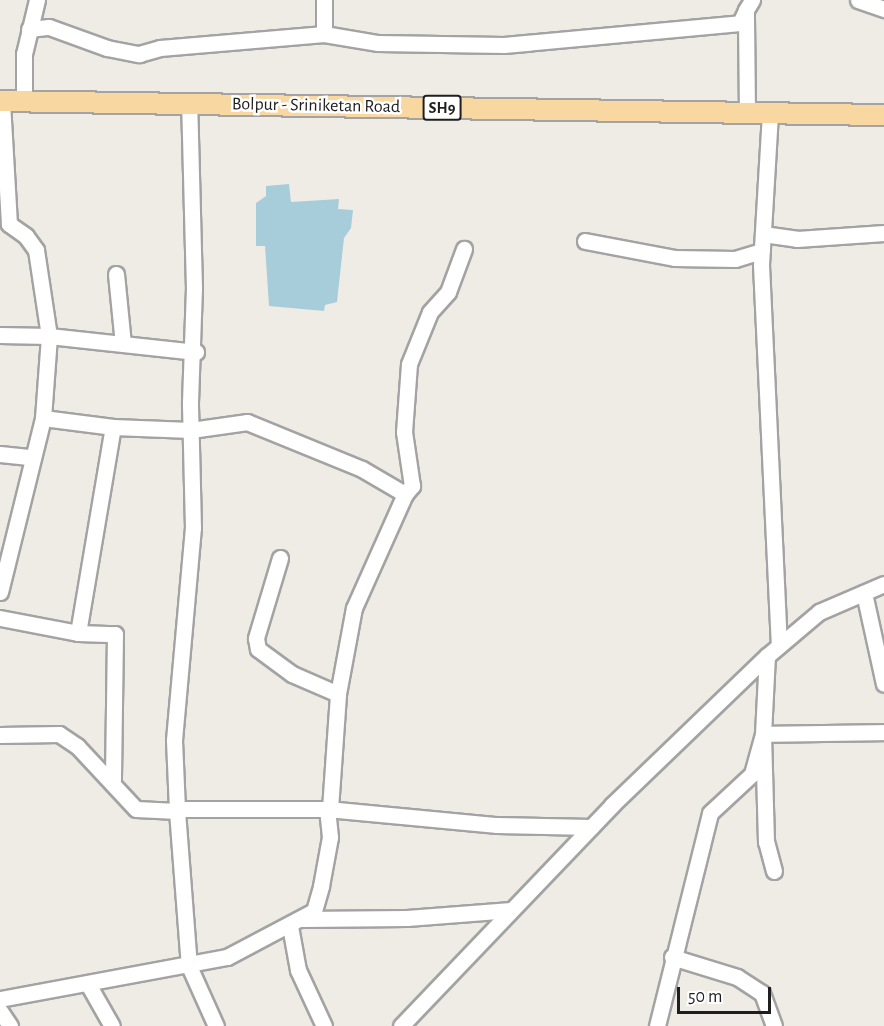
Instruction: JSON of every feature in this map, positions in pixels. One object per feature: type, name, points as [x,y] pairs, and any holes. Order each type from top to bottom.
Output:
[{"type":"main road","name":"Bolpur - Sriniketan Road","points":[[1,101],[884,115]]},
{"type":"street","points":[[24,102],[29,29],[37,0]]},
{"type":"street","points":[[324,0],[324,34]]},
{"type":"street","points":[[858,0],[884,9]]},
{"type":"street","points":[[29,29],[49,27],[107,48],[139,54],[160,48],[324,34],[378,43],[504,45],[740,23],[749,5]]},
{"type":"street","points":[[747,113],[749,5]]},
{"type":"street","points":[[0,592],[31,458],[43,418],[49,336],[36,250],[26,236],[9,225],[1,101]]},
{"type":"street","points":[[189,104],[194,289],[191,430],[193,528],[174,740],[177,809],[328,809],[497,825],[591,827]]},
{"type":"street","points":[[770,113],[762,251],[779,645]]},
{"type":"street","points":[[763,234],[797,239],[884,233]]},
{"type":"street","points":[[585,241],[675,258],[735,260],[762,251]]},
{"type":"street","points":[[0,999],[189,966],[227,957],[314,911],[330,837],[328,809],[338,694],[354,608],[405,494],[412,486],[404,432],[409,364],[430,312],[448,292],[464,249]]},
{"type":"street","points":[[116,274],[123,344]]},
{"type":"street","points":[[0,335],[49,336],[194,352]]},
{"type":"street","points":[[43,418],[113,427],[191,430],[247,422],[362,469],[405,494]]},
{"type":"street","points":[[78,633],[113,427]]},
{"type":"street","points":[[0,454],[31,458]]},
{"type":"street","points":[[280,558],[256,638],[258,650],[292,674],[338,694]]},
{"type":"street","points":[[401,1026],[591,827],[779,645],[819,612],[884,584]]},
{"type":"street","points":[[864,593],[884,684]]},
{"type":"street","points":[[0,618],[78,633],[115,634],[113,780]]},
{"type":"street","points":[[767,656],[763,734],[766,842],[774,871]]},
{"type":"street","points":[[763,734],[884,732]]},
{"type":"street","points":[[0,735],[59,734],[77,746],[104,778],[113,780],[136,809],[177,811],[189,966],[216,1026]]},
{"type":"street","points":[[657,1026],[672,957],[689,908],[711,813],[752,774],[763,734]]},
{"type":"street","points":[[296,922],[407,918],[512,910]]},
{"type":"street","points":[[296,922],[298,970],[324,1026]]},
{"type":"street","points":[[672,957],[737,977],[762,993],[774,1026]]},
{"type":"street","points":[[88,984],[112,1026]]},
{"type":"street","points":[[0,1011],[10,1026]]},
{"type":"water","points":[[289,184],[291,202],[339,199],[338,209],[353,210],[351,228],[344,238],[337,302],[325,305],[324,311],[269,306],[265,246],[256,246],[256,203],[266,196],[266,186]]}]
